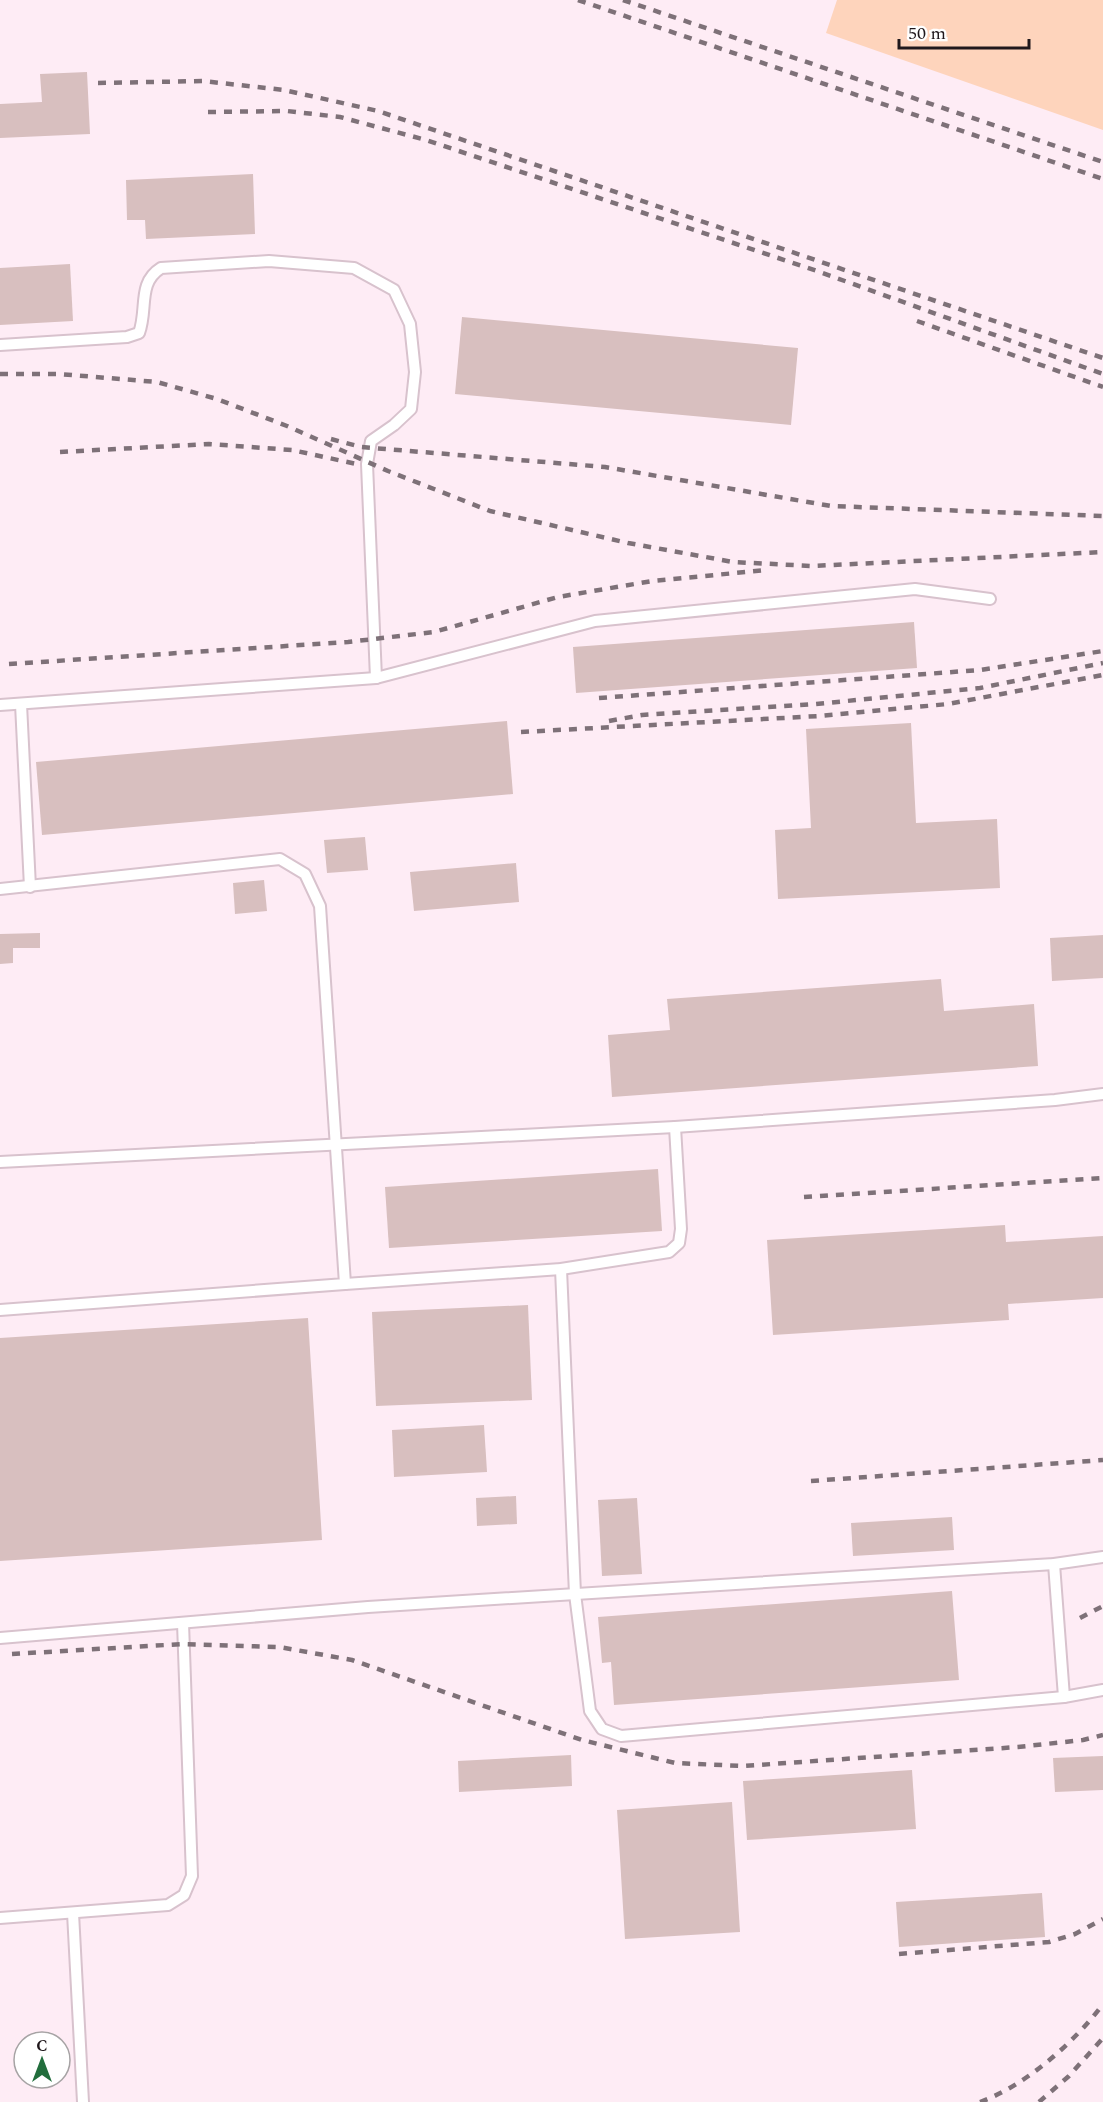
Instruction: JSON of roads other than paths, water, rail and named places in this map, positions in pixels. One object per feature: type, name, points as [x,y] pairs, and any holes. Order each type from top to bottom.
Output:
[{"type":"lane","points":[[0,345],[128,337],[139,333],[144,320],[145,286],[150,275],[161,268],[269,261],[354,267],[394,290],[410,324],[415,372],[411,410],[371,441],[367,464],[376,678]]},
{"type":"lane","points":[[0,705],[376,678],[596,621],[915,589],[990,598]]},
{"type":"lane","points":[[21,704],[30,887]]},
{"type":"lane","points":[[0,890],[280,859],[305,874],[321,906],[338,1145],[345,1284]]},
{"type":"lane","points":[[0,1162],[675,1127],[1055,1100],[1103,1094]]},
{"type":"lane","points":[[0,1310],[561,1269],[669,1252],[679,1243],[681,1229],[675,1127]]},
{"type":"lane","points":[[561,1269],[575,1594],[590,1711],[602,1729],[621,1736],[1064,1697],[1103,1690]]},
{"type":"lane","points":[[0,1638],[368,1607],[1054,1564],[1103,1557]]},
{"type":"lane","points":[[1054,1564],[1064,1697]]},
{"type":"lane","points":[[0,1918],[168,1905],[184,1896],[192,1876],[183,1623]]},
{"type":"lane","points":[[74,1914],[83,2102]]},
{"type":"railway","points":[[578,0],[1103,179]]},
{"type":"railway","points":[[623,0],[1103,162]]},
{"type":"railway","points":[[98,83],[203,81],[284,90],[378,111],[1103,358]]},
{"type":"railway","points":[[208,112],[287,111],[340,117],[426,140],[817,271],[1103,374]]},
{"type":"railway","points":[[917,321],[1103,387]]},
{"type":"railway","points":[[0,374],[59,374],[157,382],[217,399],[287,426],[388,471],[490,511],[628,543],[733,562],[812,566],[1103,552]]},
{"type":"railway","points":[[331,439],[361,447],[605,467],[831,506],[1103,516]]},
{"type":"railway","points":[[60,452],[209,444],[292,450],[361,465]]},
{"type":"railway","points":[[9,664],[348,642],[434,632],[558,597],[652,581],[767,570]]},
{"type":"railway","points":[[599,698],[980,670],[1103,651]]},
{"type":"railway","points":[[609,721],[642,715],[816,704],[980,688],[1103,663]]},
{"type":"railway","points":[[521,732],[820,716],[948,704],[1103,675]]},
{"type":"railway","points":[[804,1197],[1103,1178]]},
{"type":"railway","points":[[811,1481],[1103,1460]]},
{"type":"railway","points":[[1080,1618],[1103,1606]]},
{"type":"railway","points":[[12,1654],[183,1644],[279,1647],[352,1660],[582,1740],[675,1763],[743,1766],[1018,1747],[1083,1740],[1103,1735]]},
{"type":"railway","points":[[899,1954],[1049,1942],[1075,1934],[1103,1919]]},
{"type":"railway","points":[[980,2102],[1014,2085],[1048,2061],[1078,2033],[1103,2004]]},
{"type":"railway","points":[[1039,2102],[1069,2076],[1103,2038]]}]
